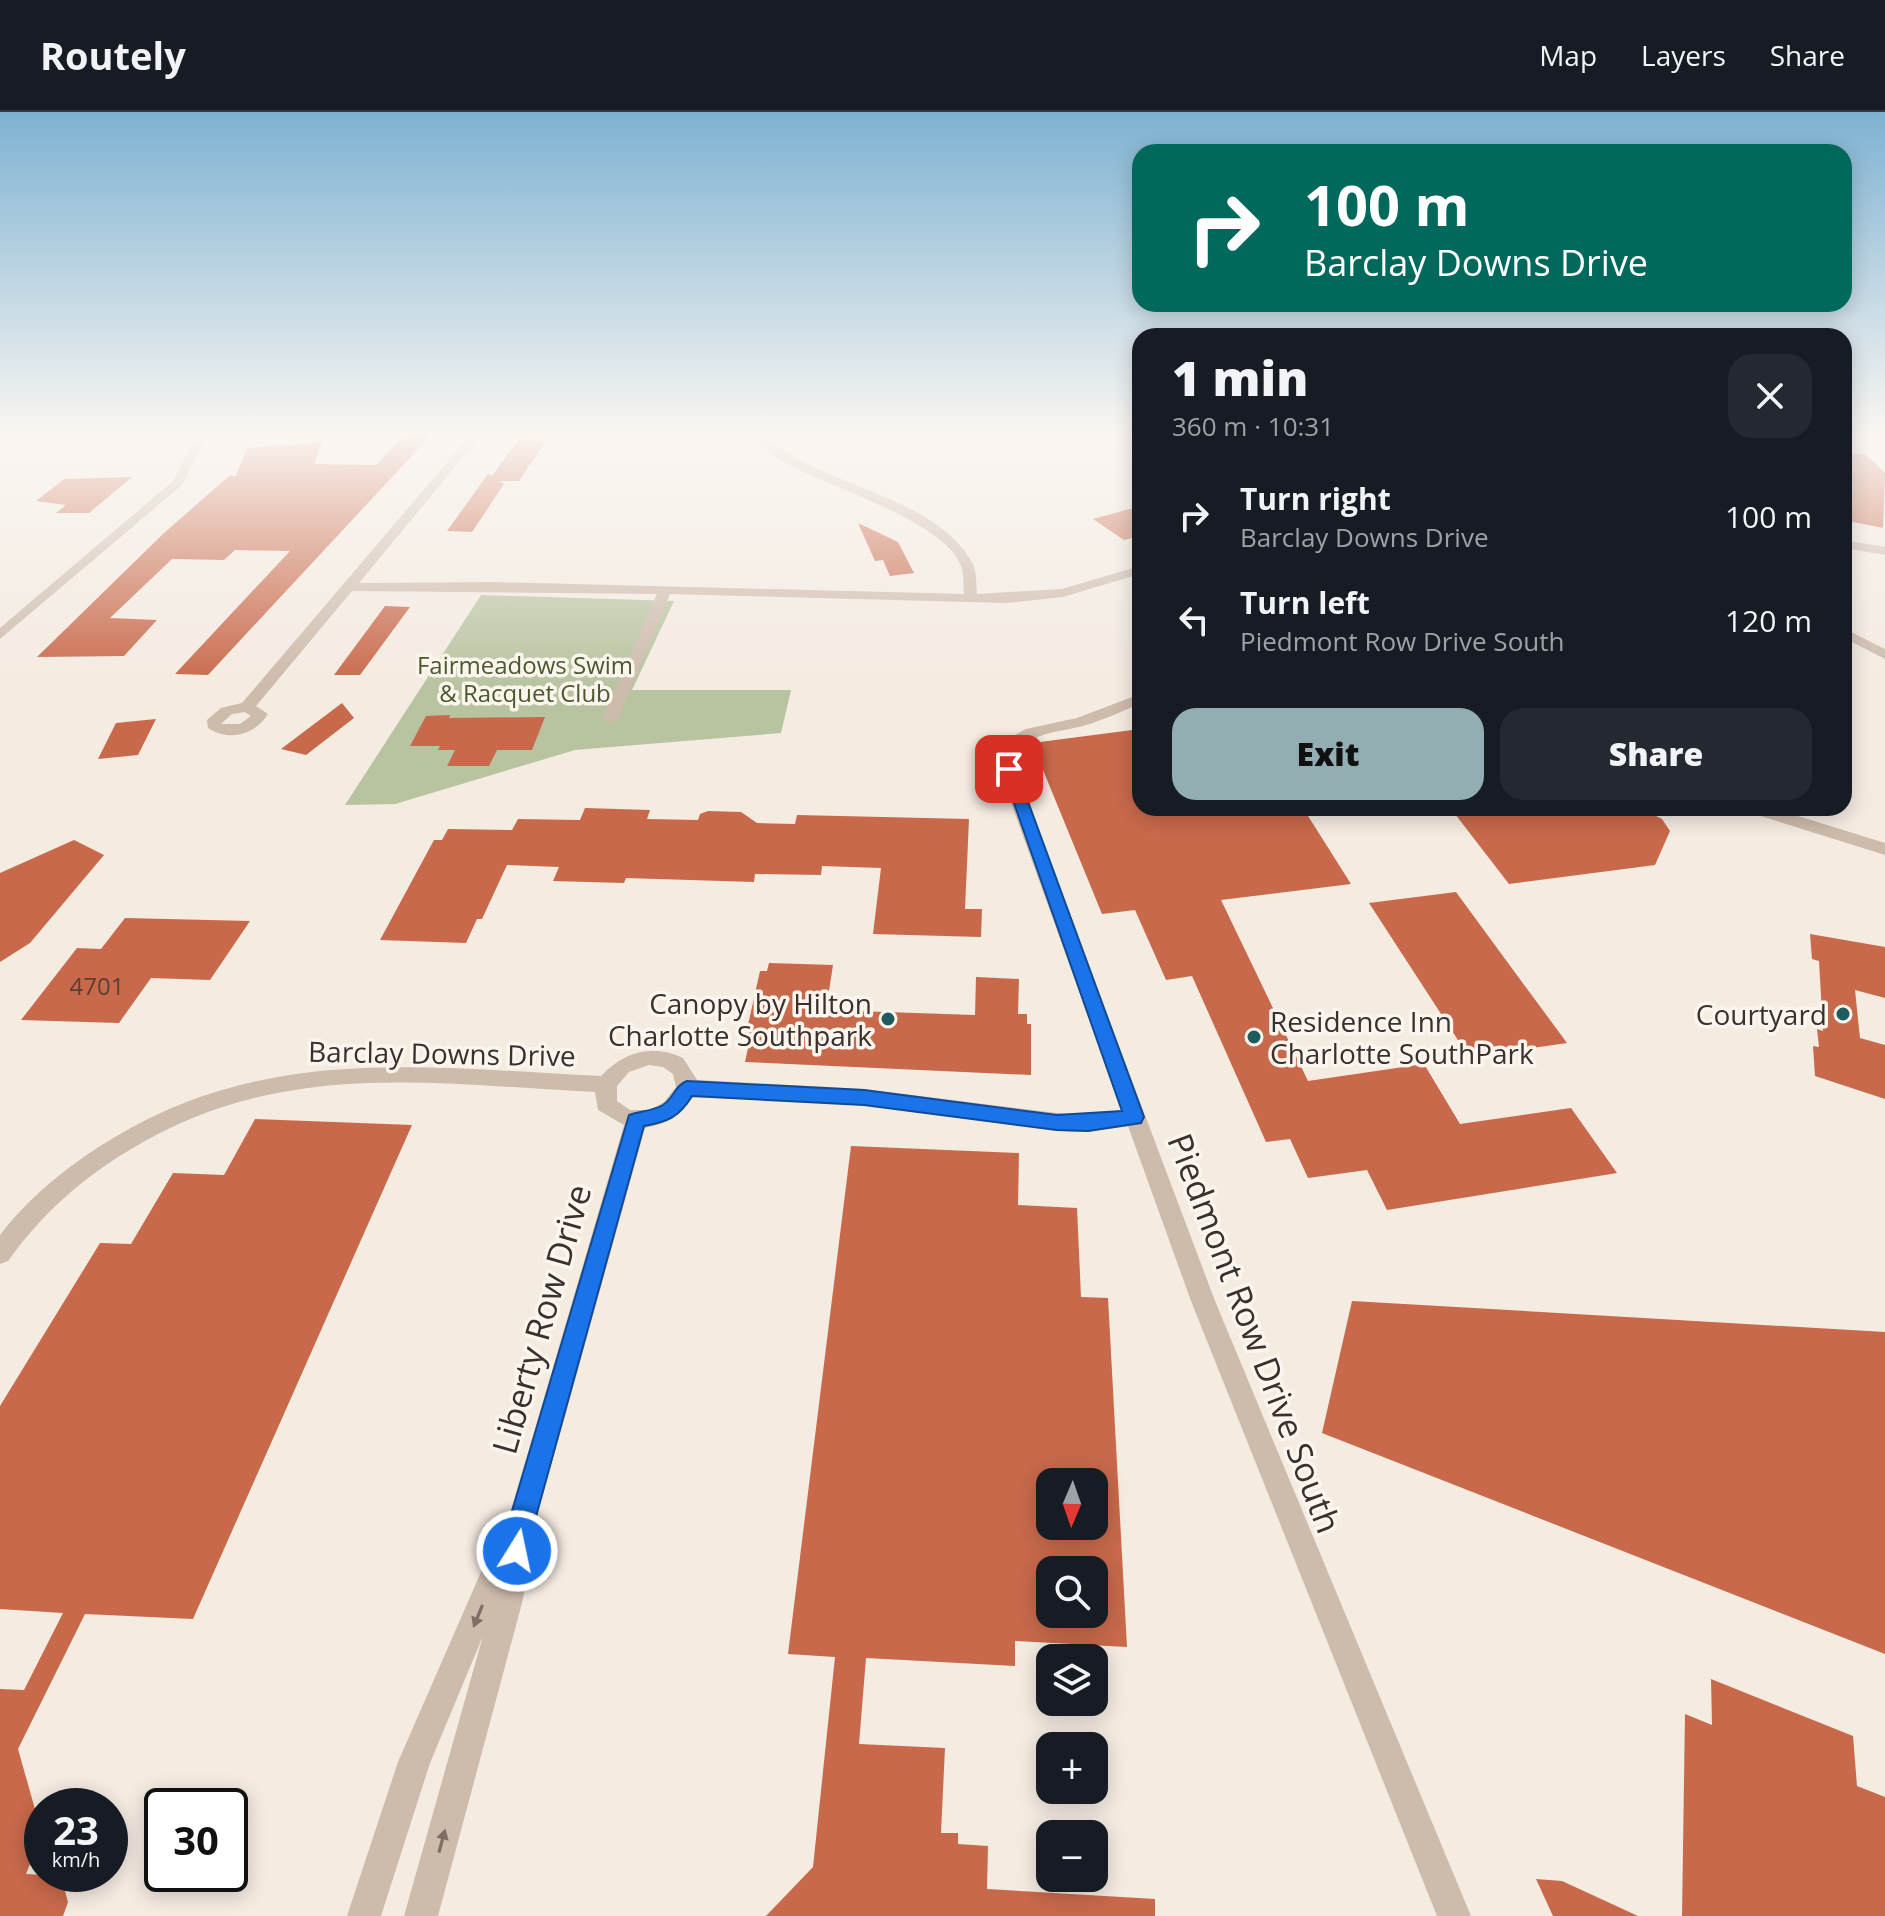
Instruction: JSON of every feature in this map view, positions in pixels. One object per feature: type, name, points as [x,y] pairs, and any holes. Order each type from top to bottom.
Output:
[{"type":"street","points":[[0,635],[138,517]]},
{"type":"street","points":[[247,707],[407,517]]},
{"type":"street","points":[[915,517],[938,530],[963,558],[970,576],[971,599]]},
{"type":"street","points":[[1852,545],[1885,551]]},
{"type":"street","points":[[348,587],[971,599],[1063,593],[1132,572]]},
{"type":"street","points":[[610,719],[665,591]]},
{"type":"street","points":[[1852,637],[1885,655]]},
{"type":"street","name":"Piedmont Row Drive South","points":[[1132,702],[1081,722],[1026,734],[1009,750],[1009,769],[1134,1117],[1234,1380],[1454,1916]]},
{"type":"street","points":[[1780,816],[1885,849]]},
{"type":"street","name":"Barclay Downs Drive","points":[[636,1120],[623,1118],[606,1104],[606,1084],[622,1066],[649,1057],[662,1058],[682,1068],[687,1088]]},
{"type":"street","name":"Barclay Downs Drive","points":[[0,1254],[48,1197],[116,1145],[182,1109],[251,1085],[328,1075],[606,1084]]},
{"type":"street","points":[[636,1120],[663,1115],[675,1108],[687,1088],[864,1097],[1068,1123],[1134,1117]]},
{"type":"street","name":"Liberty Row Drive","points":[[421,1916],[507,1603],[516,1564],[517,1538],[636,1120]]},
{"type":"street","name":"Liberty Row Drive","points":[[364,1916],[414,1762],[498,1566],[517,1538]]},
{"type":"green space","name":"Fairmeadows Swim & Racquet Club","points":[[481,595],[674,601],[632,690],[791,690],[781,733],[575,750],[395,804],[345,805]]},
{"type":"building","points":[[182,517],[355,517],[208,675],[175,674],[290,551],[235,550],[224,560],[172,559],[110,618],[157,620],[124,656],[37,657]]},
{"type":"building","points":[[457,517],[482,517],[472,532],[447,531]]},
{"type":"building","points":[[1132,517],[1132,538],[1124,540],[1093,519]]},
{"type":"building","points":[[1852,517],[1883,517],[1883,528],[1852,522]]},
{"type":"building","points":[[858,523],[898,542],[914,573],[890,576],[883,560],[875,561]]},
{"type":"building","points":[[385,606],[410,607],[360,675],[334,675]]},
{"type":"building","points":[[342,703],[354,718],[306,755],[281,749]]},
{"type":"building","points":[[450,715],[449,718],[545,717],[532,750],[497,750],[489,766],[447,766],[455,750],[438,750],[440,746],[410,746],[426,716]]},
{"type":"building","points":[[156,719],[138,755],[98,759],[116,723]]},
{"type":"building","points":[[1132,730],[1132,816],[1308,816],[1351,884],[1221,900],[1308,1081],[1424,1064],[1460,1124],[1571,1108],[1617,1173],[1387,1210],[1367,1170],[1308,1178],[1290,1139],[1266,1142],[1192,976],[1166,980],[1135,910],[1102,914],[1032,743]]},
{"type":"building","points":[[585,808],[650,810],[647,819],[698,820],[700,814],[708,811],[741,812],[757,823],[795,824],[797,815],[969,819],[965,909],[982,909],[981,937],[873,934],[881,868],[822,866],[821,875],[755,874],[754,882],[626,878],[624,883],[553,881],[559,867],[507,865],[482,919],[477,919],[466,943],[380,940],[434,840],[442,840],[448,829],[512,830],[518,819],[580,820]]},
{"type":"building","points":[[1457,816],[1656,816],[1670,831],[1655,865],[1509,884]]},
{"type":"building","points":[[74,840],[104,855],[30,943],[0,962],[0,873]]},
{"type":"building","points":[[1456,892],[1567,1043],[1469,1057],[1369,903]]},
{"type":"building","points":[[125,918],[250,921],[210,980],[151,978],[119,1023],[21,1020],[77,948],[101,949]]},
{"type":"building","name":"Courtyard","points":[[1810,934],[1885,947],[1885,998],[1855,990],[1860,1038],[1885,1045],[1885,1099],[1815,1076],[1813,1046],[1819,1047],[1817,1029],[1823,1031],[1819,961],[1812,959]]},
{"type":"building","name":"Canopy by Hilton Charlotte Southpark","points":[[769,963],[833,965],[826,1010],[975,1015],[976,977],[1019,979],[1018,1014],[1027,1014],[1027,1024],[1031,1024],[1031,1075],[745,1062],[751,1034],[746,1034],[760,971],[767,971]]},
{"type":"building","points":[[255,1119],[412,1125],[193,1619],[85,1614],[18,1749],[29,1788],[24,1788],[24,1892],[65,1892],[68,1902],[63,1916],[0,1916],[0,1689],[24,1690],[63,1613],[0,1609],[0,1406],[100,1243],[131,1244],[173,1173],[224,1175]]},
{"type":"building","points":[[851,1146],[1019,1153],[1018,1205],[1077,1208],[1081,1297],[1108,1298],[1127,1647],[1015,1641],[1015,1666],[866,1658],[859,1744],[945,1748],[941,1833],[958,1833],[958,1844],[988,1846],[987,1889],[1155,1899],[1155,1916],[766,1916],[813,1867],[835,1657],[788,1654]]},
{"type":"building","points":[[1352,1301],[1885,1332],[1885,1654],[1322,1433]]},
{"type":"building","points":[[1711,1679],[1853,1736],[1857,1786],[1885,1797],[1885,1916],[1682,1916],[1685,1714],[1712,1725]]},
{"type":"building","points":[[1536,1879],[1562,1881],[1638,1916],[1553,1916]]},
{"type":"place","name":"Courtyard","points":[[1843,1014]]},
{"type":"place","name":"Canopy by Hilton Charlotte Southpark","points":[[888,1019]]},
{"type":"place","name":"Residence Inn Charlotte SouthPark","points":[[1254,1037]]},
{"type":"route","points":[[517,1551],[517,1538],[636,1120],[650,1119],[675,1108],[687,1088],[864,1097],[1080,1124],[1134,1117],[1035,850],[1009,769]]}]
